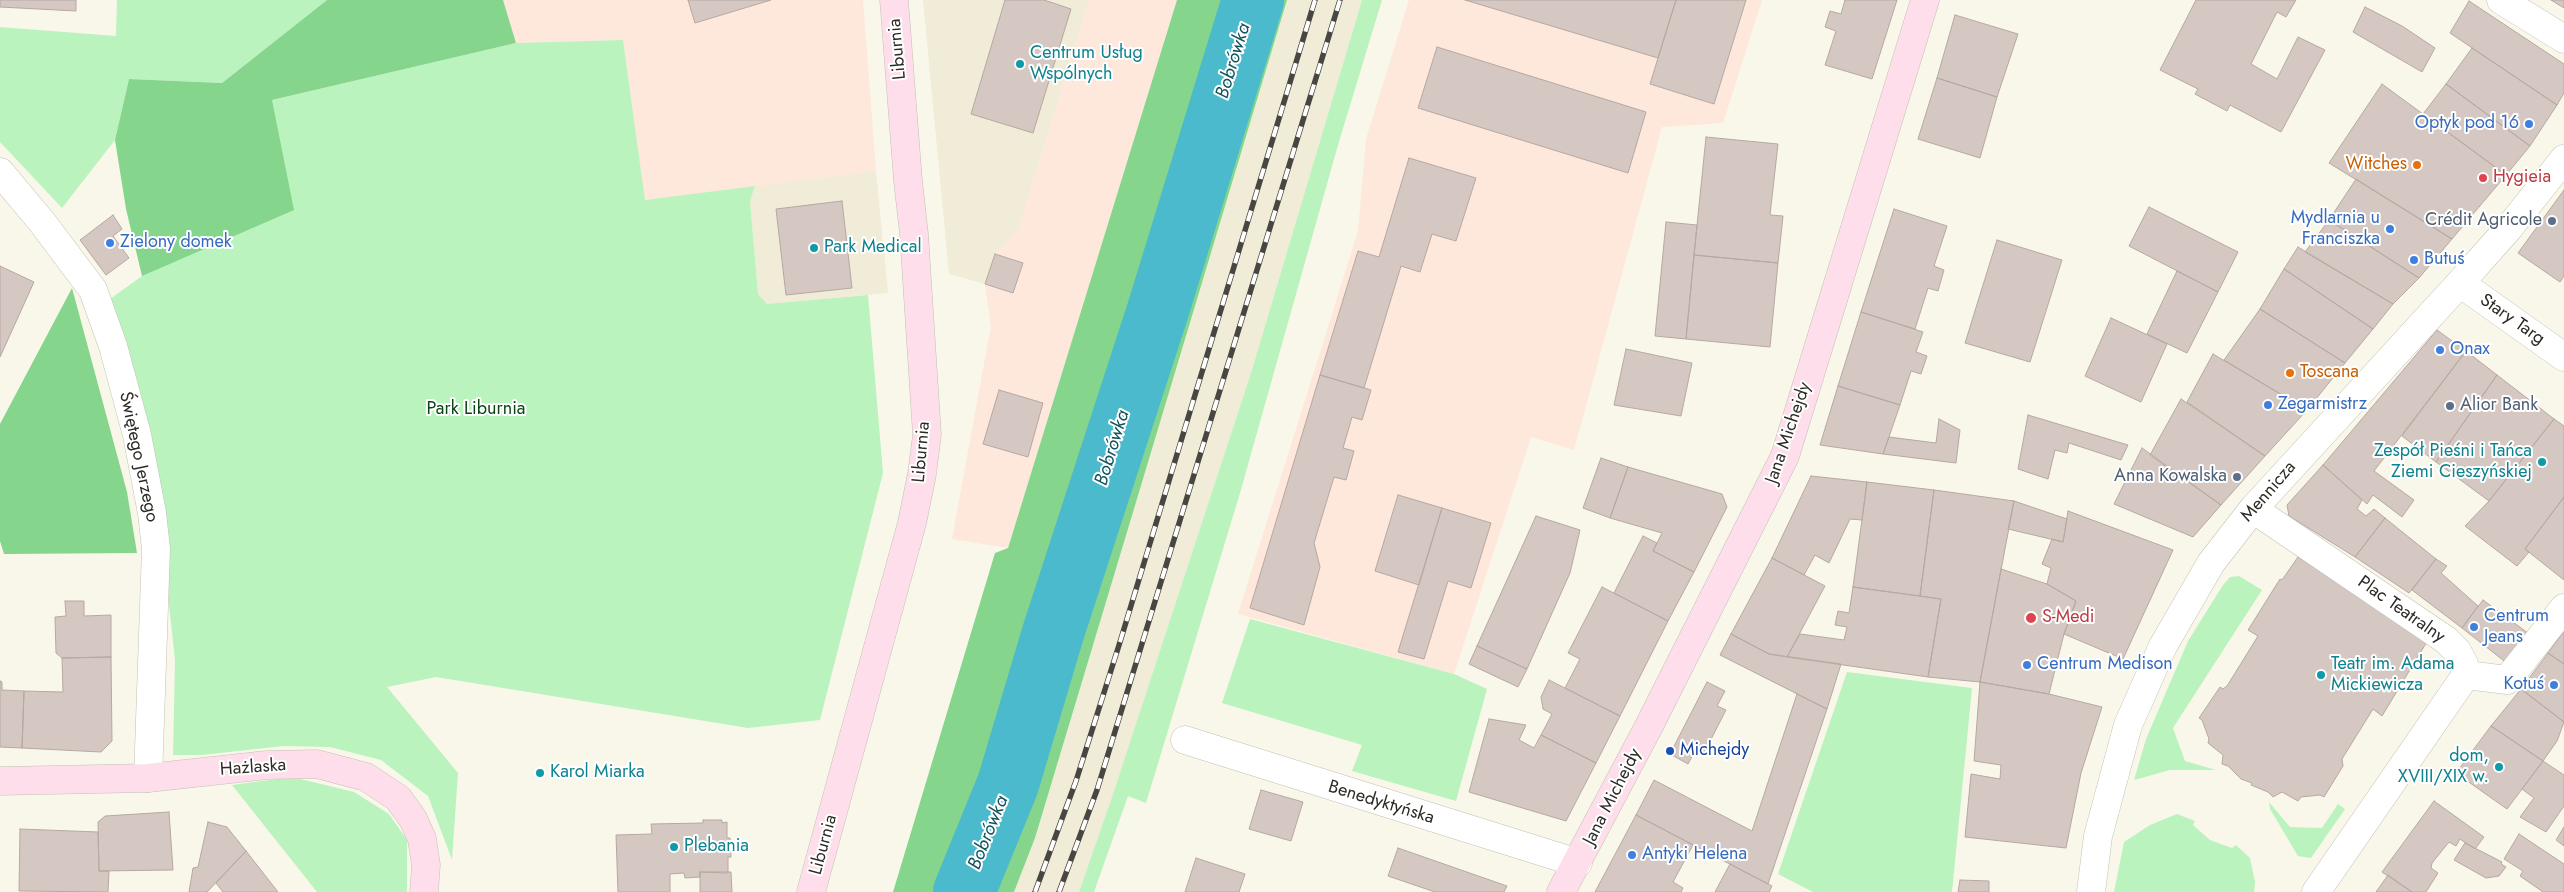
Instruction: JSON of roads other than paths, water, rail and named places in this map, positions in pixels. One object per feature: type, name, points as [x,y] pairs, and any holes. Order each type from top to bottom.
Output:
[{"type":"street","name":"Liburnia","points":[[811,892],[912,522],[922,474],[927,435],[915,244],[908,181],[894,0]]},
{"type":"street","name":"Jana Michejdy","points":[[1561,892],[1578,863],[1785,456],[1925,0]]},
{"type":"street","points":[[2501,0],[2564,39]]},
{"type":"street","name":"Mennicza","points":[[2091,892],[2098,836],[2128,725],[2163,646],[2203,576],[2252,509],[2460,284],[2508,229],[2564,159]]},
{"type":"street","name":"Świętego Jerzego","points":[[0,172],[42,222],[93,290],[113,346],[137,435],[152,514],[156,549],[148,778]]},
{"type":"street","name":"Stary Targ","points":[[2460,284],[2564,357]]},
{"type":"street","name":"Plac Teatralny","points":[[2252,509],[2446,640],[2458,651],[2464,664],[2466,675]]},
{"type":"street","points":[[2316,892],[2466,675],[2507,680],[2564,608]]},
{"type":"street","name":"Benedyktyńska","points":[[1185,740],[1578,863]]},
{"type":"street","name":"Hażlaska","points":[[0,781],[148,778],[267,765],[317,764],[366,776],[398,798],[413,819],[422,839],[426,865],[424,892]]},
{"type":"waterway","name":"Bobrówka","points":[[964,892],[1008,784],[1053,633],[1159,307],[1253,0]]},
{"type":"railway","points":[[1035,892],[1076,781],[1120,642],[1315,0]]},
{"type":"railway","points":[[1059,892],[1097,790],[1340,0]]},
{"type":"place","name":"Centrum Usług Wspólnych","points":[[1020,64]]},
{"type":"place","name":"Optyk pod 16","points":[[2529,124]]},
{"type":"place","name":"Witches","points":[[2417,165]]},
{"type":"place","name":"Hygieia","points":[[2483,178]]},
{"type":"place","name":"Crédit Agricole","points":[[2552,221]]},
{"type":"place","name":"Mydlarnia u Franciszka","points":[[2390,229]]},
{"type":"place","name":"Zielony domek","points":[[110,243]]},
{"type":"place","name":"Park Medical","points":[[814,248]]},
{"type":"place","name":"Butuś","points":[[2414,260]]},
{"type":"place","name":"Onax","points":[[2440,350]]},
{"type":"place","name":"Toscana","points":[[2290,373]]},
{"type":"place","name":"Zegarmistrz","points":[[2268,405]]},
{"type":"place","name":"Alior Bank","points":[[2450,406]]},
{"type":"place","name":"Zespół Pieśni i Tańca Ziemi Cieszyńskiej","points":[[2542,462]]},
{"type":"place","name":"Anna Kowalska","points":[[2237,477]]},
{"type":"place","name":"S-Medi","points":[[2031,618]]},
{"type":"place","name":"Centrum Jeans","points":[[2474,627]]},
{"type":"place","name":"Centrum Medison","points":[[2027,665]]},
{"type":"place","name":"Teatr im. Adama Mickiewicza","points":[[2321,675]]},
{"type":"place","name":"Kotuś","points":[[2554,685]]},
{"type":"place","name":"Michejdy","points":[[1670,751]]},
{"type":"place","name":"dom, XVIII/XIX w.","points":[[2499,767]]},
{"type":"place","name":"Karol Miarka","points":[[540,773]]},
{"type":"place","name":"Plebania","points":[[674,847]]},
{"type":"place","name":"Antyki Helena","points":[[1632,855]]},
{"type":"park label","name":"Park Liburnia","points":[[476,410]]}]
